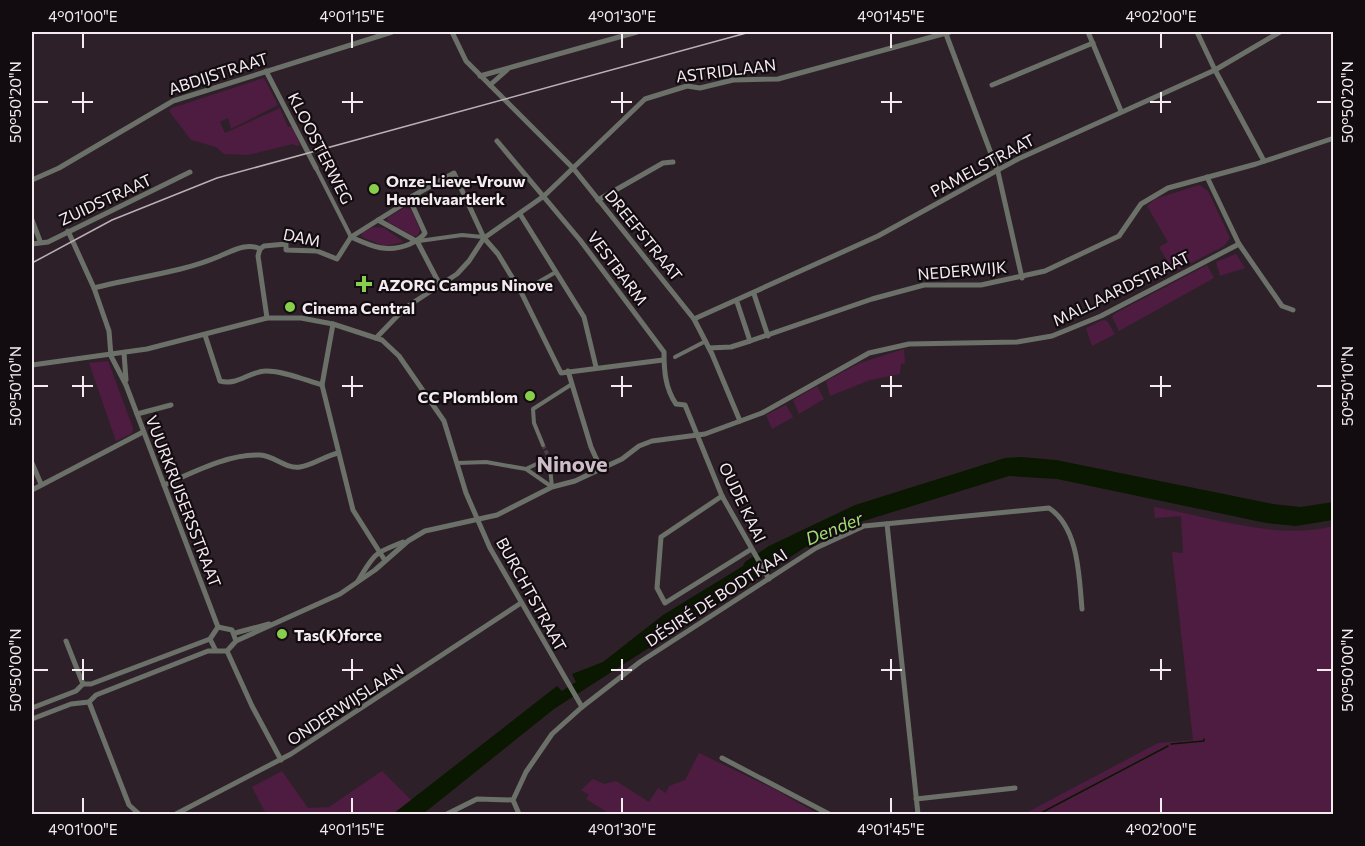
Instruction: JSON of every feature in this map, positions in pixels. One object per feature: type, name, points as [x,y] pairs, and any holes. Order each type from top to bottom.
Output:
[{"type":"street","name":"ABDIJSTRAAT","points":[[32,180],[59,168],[172,101],[392,32]]},
{"type":"street","name":"DREEFSTRAAT","points":[[452,32],[459,51],[480,76],[573,168],[694,319],[706,341],[740,421]]},
{"type":"street","points":[[607,32],[610,39]]},
{"type":"street","points":[[480,76],[637,32]]},
{"type":"street","points":[[1088,32],[1121,111]]},
{"type":"street","points":[[1197,32],[1264,162]]},
{"type":"street","name":"PAMELSTRAAT","points":[[694,319],[737,302],[878,236],[1018,159],[1215,70],[1280,32]]},
{"type":"street","points":[[948,33],[998,172],[1022,278]]},
{"type":"street","name":"ASTRIDLAAN","points":[[573,168],[645,99],[687,86],[700,88],[733,80],[778,79],[948,33]]},
{"type":"street","points":[[992,85],[1093,43]]},
{"type":"street","points":[[490,85],[509,68]]},
{"type":"street","name":"KLOOSTERWEG","points":[[266,71],[351,237]]},
{"type":"street","name":"NEDERWIJK","points":[[709,348],[731,347],[872,299],[924,285],[981,285],[1046,271],[1119,236],[1141,204],[1153,194],[1264,162],[1334,138]]},
{"type":"street","name":"VESTBARM","points":[[497,141],[544,196],[664,352],[671,397],[676,404],[685,405],[698,434]]},
{"type":"street","points":[[598,200],[663,162],[673,162]]},
{"type":"street","points":[[32,365],[111,356],[205,335],[267,318],[302,318],[333,324],[376,338],[405,308],[457,274],[469,261],[483,238],[544,196],[573,168]]},
{"type":"street","name":"ZUIDSTRAAT","points":[[32,244],[40,241],[48,242],[156,191],[189,172]]},
{"type":"street","points":[[351,237],[410,200],[411,197],[454,172],[483,238],[498,254],[520,292],[561,373],[666,359]]},
{"type":"street","points":[[1207,177],[1239,244],[1282,306],[1293,310]]},
{"type":"street","points":[[410,200],[425,234],[416,241]]},
{"type":"street","points":[[520,214],[584,317],[596,367]]},
{"type":"street","points":[[32,220],[40,241]]},
{"type":"street","points":[[378,220],[416,241],[440,285]]},
{"type":"street","points":[[68,231],[94,288],[109,331],[111,356]]},
{"type":"street","points":[[351,237],[384,250],[416,241],[462,235],[483,238]]},
{"type":"street","name":"DAM","points":[[267,318],[258,256],[260,249],[264,246],[286,244],[286,250],[317,251],[337,259],[351,237]]},
{"type":"street","name":"MALLAARDSTRAAT","points":[[408,541],[436,527],[497,515],[536,498],[552,487],[601,469],[652,441],[698,434],[740,421],[772,408],[849,363],[884,348],[909,344],[1017,342],[1072,330],[1239,244]]},
{"type":"street","points":[[94,288],[200,264],[235,249],[253,246],[260,249]]},
{"type":"street","points":[[520,292],[557,271]]},
{"type":"street","points":[[753,294],[768,336]]},
{"type":"street","points":[[737,302],[750,341]]},
{"type":"street","points":[[333,324],[322,386],[353,510],[384,559]]},
{"type":"street","points":[[205,335],[220,381],[230,382],[264,371],[281,373],[322,386]]},
{"type":"street","name":"BURCHTSTRAAT","points":[[376,338],[394,350],[444,421],[466,493],[477,520],[521,603],[582,707]]},
{"type":"street","points":[[675,357],[706,341]]},
{"type":"street","name":"VUURKRUISERSSTRAAT","points":[[124,353],[126,385]]},
{"type":"street","name":"VUURKRUISERSSTRAAT","points":[[111,356],[126,385],[218,627]]},
{"type":"street","points":[[568,371],[591,447],[601,469]]},
{"type":"street","points":[[543,445],[534,423],[533,409],[572,384]]},
{"type":"street","points":[[137,414],[171,405]]},
{"type":"street","points":[[32,490],[143,432]]},
{"type":"street","name":"OUDE KAAI","points":[[698,434],[722,496],[750,550],[768,578]]},
{"type":"street","points":[[164,484],[216,463],[238,457],[262,455],[291,467],[299,467],[338,453]]},
{"type":"street","points":[[526,469],[549,458],[552,487]]},
{"type":"street","points":[[458,463],[486,462],[526,469],[552,487]]},
{"type":"street","points":[[32,463],[41,484]]},
{"type":"street","points":[[722,496],[662,537],[657,588],[665,603],[750,550]]},
{"type":"street","name":"DÉSIRÉ DE BODTKAAI","points":[[513,800],[536,757],[552,734],[582,707],[640,662],[768,578],[816,548],[864,526],[1049,508],[1063,520],[1070,537],[1079,568],[1082,609]]},
{"type":"street","points":[[887,524],[918,814]]},
{"type":"street","points":[[356,584],[372,557],[379,551],[408,541]]},
{"type":"street","points":[[227,651],[236,641],[325,602],[356,584],[408,541]]},
{"type":"street","name":"ONDERWIJSLAAN","points":[[176,814],[281,760],[388,693],[521,603]]},
{"type":"street","points":[[234,633],[285,620]]},
{"type":"street","points":[[32,708],[76,691],[83,684],[91,684],[210,639],[218,627],[229,627],[236,641]]},
{"type":"street","points":[[210,639],[215,649]]},
{"type":"street","points":[[66,641],[83,684]]},
{"type":"street","points":[[32,719],[81,702],[89,702],[96,695],[215,649],[227,651]]},
{"type":"street","points":[[227,651],[252,706],[281,760]]},
{"type":"street","points":[[91,684],[96,695]]},
{"type":"street","points":[[76,691],[81,702]]},
{"type":"street","points":[[89,702],[131,814]]},
{"type":"street","points":[[722,758],[829,814]]},
{"type":"street","points":[[916,799],[1015,788]]},
{"type":"street","points":[[447,814],[477,799],[513,800],[519,814]]},
{"type":"street","points":[[129,805],[139,814]]},
{"type":"shaded area","points":[[264,78],[278,105],[231,129],[228,118],[220,122],[225,133],[280,108],[288,127],[293,127],[300,145],[293,144],[248,155],[224,154],[216,147],[191,140],[169,111],[172,108]]},
{"type":"shaded area","points":[[1199,185],[1208,191],[1230,238],[1224,246],[1174,272],[1159,247],[1168,242],[1147,206],[1155,199]]},
{"type":"shaded area","points":[[404,208],[411,209],[420,230],[417,236],[388,222],[387,218]]},
{"type":"shaded area","points":[[373,227],[384,228],[404,242],[384,246],[362,237],[362,233]]},
{"type":"shaded area","points":[[1236,254],[1245,268],[1220,276],[1216,262]]},
{"type":"shaded area","points":[[1207,265],[1214,278],[1119,331],[1112,317],[1114,314]]},
{"type":"shaded area","points":[[1103,320],[1107,321],[1115,334],[1092,346],[1086,328]]},
{"type":"shaded area","points":[[904,349],[905,363],[901,364],[900,374],[870,380],[830,396],[826,381],[860,363]]},
{"type":"shaded area","points":[[108,361],[133,428],[132,433],[116,441],[89,363]]},
{"type":"shaded area","points":[[817,386],[824,399],[799,414],[793,400]]},
{"type":"shaded area","points":[[786,405],[793,417],[772,429],[766,415]]},
{"type":"shaded area","points":[[1154,507],[1267,529],[1311,530],[1333,526],[1333,814],[1024,814],[1158,743],[1193,740],[1172,552],[1183,553],[1181,516],[1155,518]]},
{"type":"shaded area","points":[[699,753],[776,790],[818,814],[610,814],[586,799],[589,795],[581,790],[593,779],[604,784],[616,781],[649,802],[658,788],[666,793],[669,786],[685,780]]},
{"type":"shaded area","points":[[282,771],[308,808],[329,807],[382,771],[411,800],[393,814],[266,814],[252,787]]},
{"type":"water","name":"Dender","points":[[1005,458],[1056,460],[1273,504],[1301,507],[1333,502],[1333,520],[1296,526],[1266,523],[1057,479],[1009,476],[854,524],[809,545],[554,709],[423,814],[393,814],[557,686],[562,691],[576,682],[572,674],[603,662],[663,615],[743,566],[745,562],[769,546],[855,505]]},
{"type":"waterway","points":[[1171,744],[1204,741],[1204,739]]},
{"type":"waterway","points":[[1039,814],[1168,746]]},
{"type":"tunnel","points":[[543,445],[549,458]]},
{"type":"railway","points":[[32,263],[112,220],[217,178],[750,32]]},
{"type":"place","name":"Onze-Lieve-Vrouw Hemelvaartkerk","points":[[374,189]]},
{"type":"place","name":"AZORG Campus Ninove","points":[[364,284]]},
{"type":"place","name":"Cinema Central","points":[[290,307]]},
{"type":"place","name":"CC Plomblom","points":[[530,396]]},
{"type":"place","name":"Tas(K)force","points":[[282,634]]},
{"type":"district","name":"Ninove","points":[[572,463]]}]
